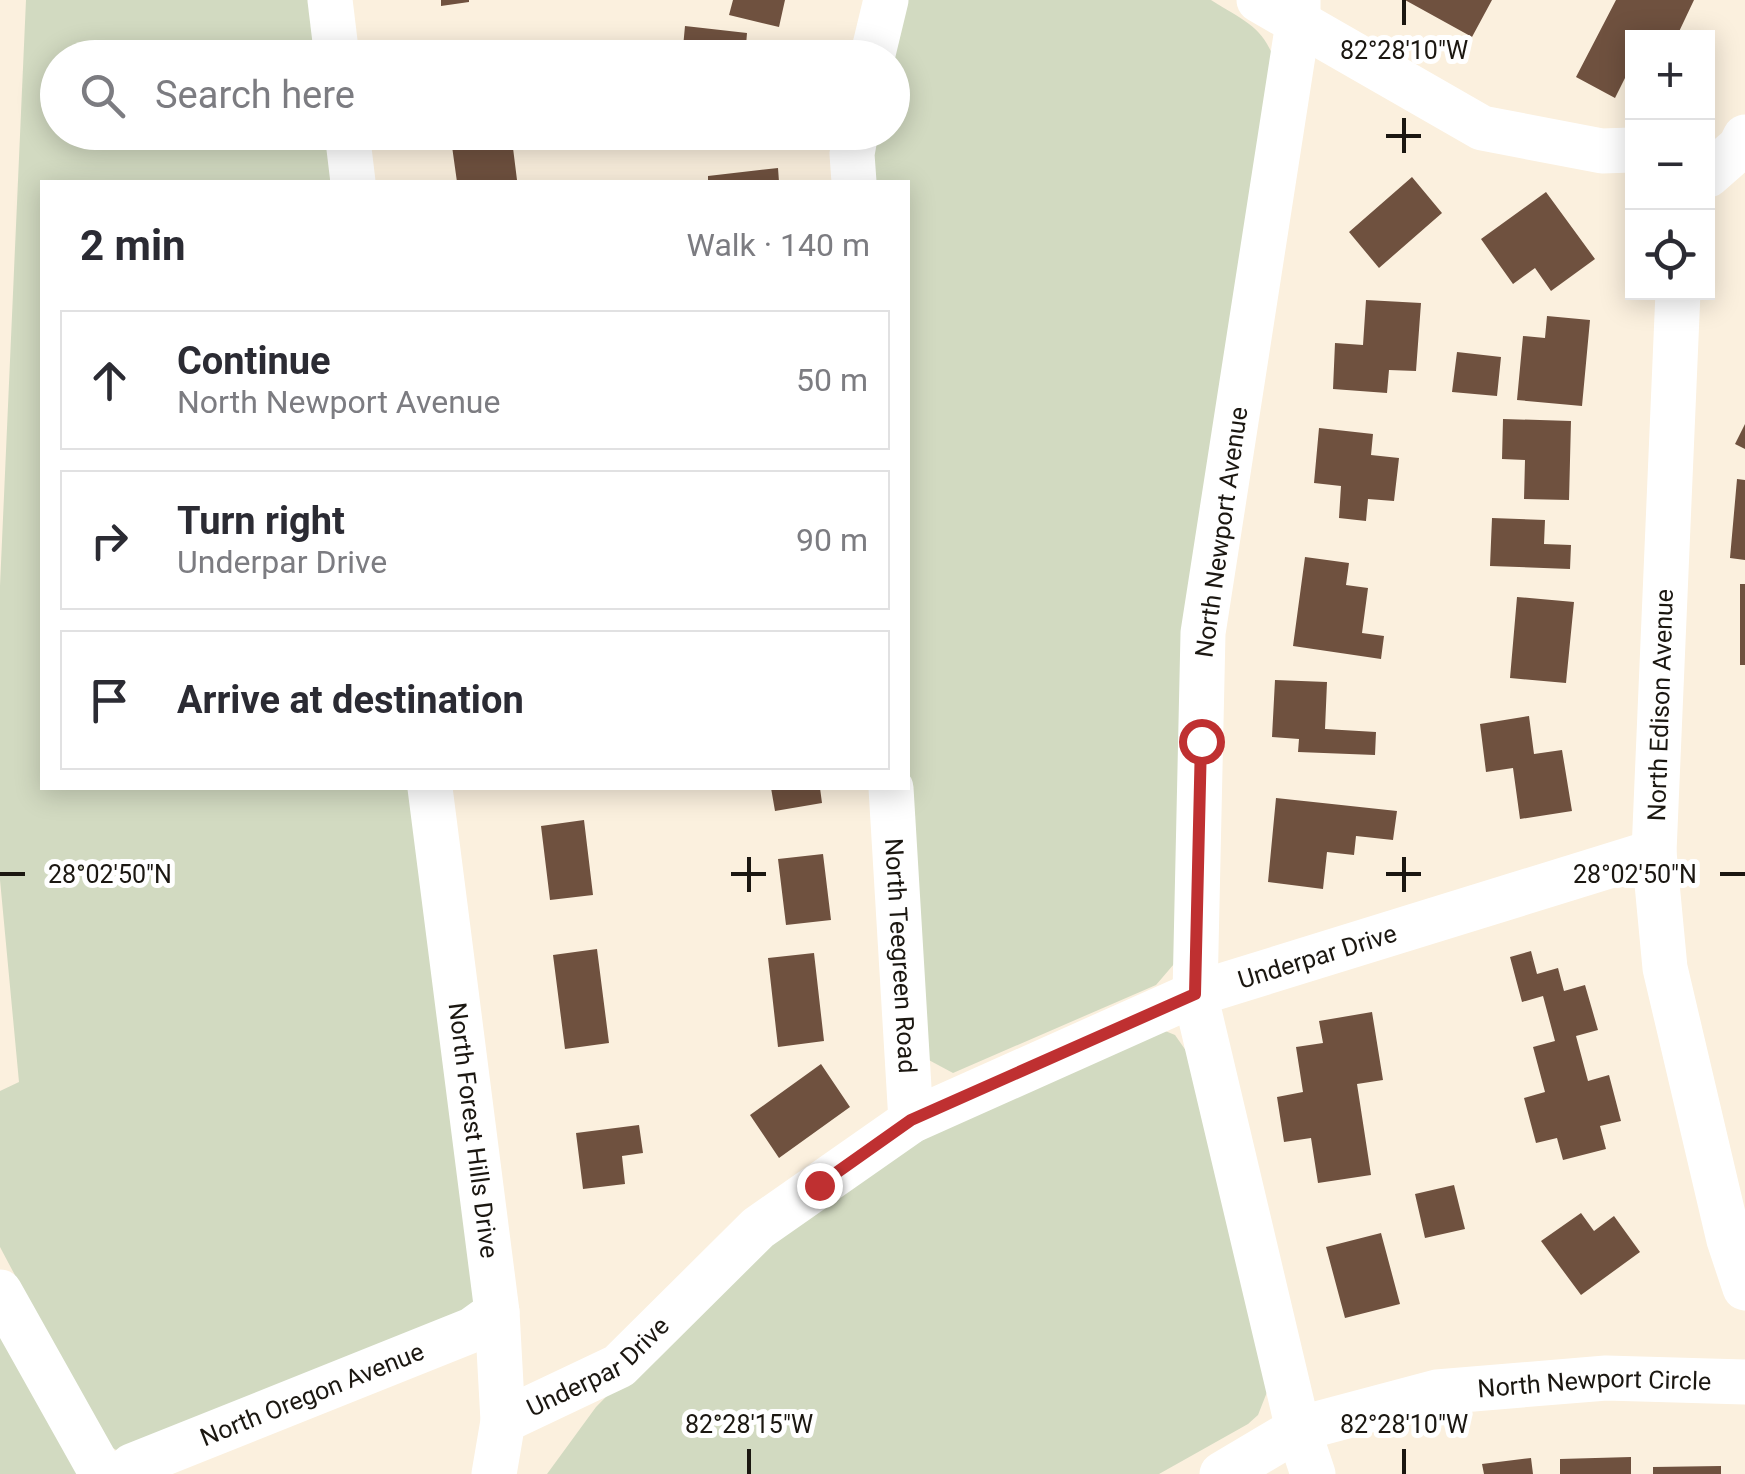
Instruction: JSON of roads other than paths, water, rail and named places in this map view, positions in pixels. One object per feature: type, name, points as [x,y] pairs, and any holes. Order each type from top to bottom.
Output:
[{"type":"street","points":[[330,0],[335,40]]},
{"type":"street","points":[[876,40],[886,0]]},
{"type":"street","points":[[1259,0],[1298,11],[1482,128],[1602,152],[1625,150]]},
{"type":"street","name":"North Newport Avenue","points":[[1298,11],[1203,633],[1195,994],[1298,1429],[1313,1474]]},
{"type":"street","points":[[349,150],[353,180]]},
{"type":"street","points":[[853,150],[854,180]]},
{"type":"street","name":"North Edison Avenue","points":[[1678,300],[1654,852],[1665,968],[1729,1240],[1745,1288]]},
{"type":"street","name":"North Forest Hills Drive","points":[[430,790],[497,1312],[503,1421],[494,1474]]},
{"type":"street","name":"North Teegreen Road","points":[[890,790],[911,1120]]},
{"type":"street","name":"Underpar Drive","points":[[503,1421],[619,1366],[758,1228],[911,1120],[1195,994],[1654,852]]},
{"type":"street","points":[[0,1292],[102,1474]]},
{"type":"street","name":"North Oregon Avenue","points":[[124,1474],[132,1466],[472,1330],[497,1312]]},
{"type":"street","name":"North Newport Circle","points":[[1222,1474],[1298,1429],[1437,1392],[1606,1378],[1745,1382]]}]
